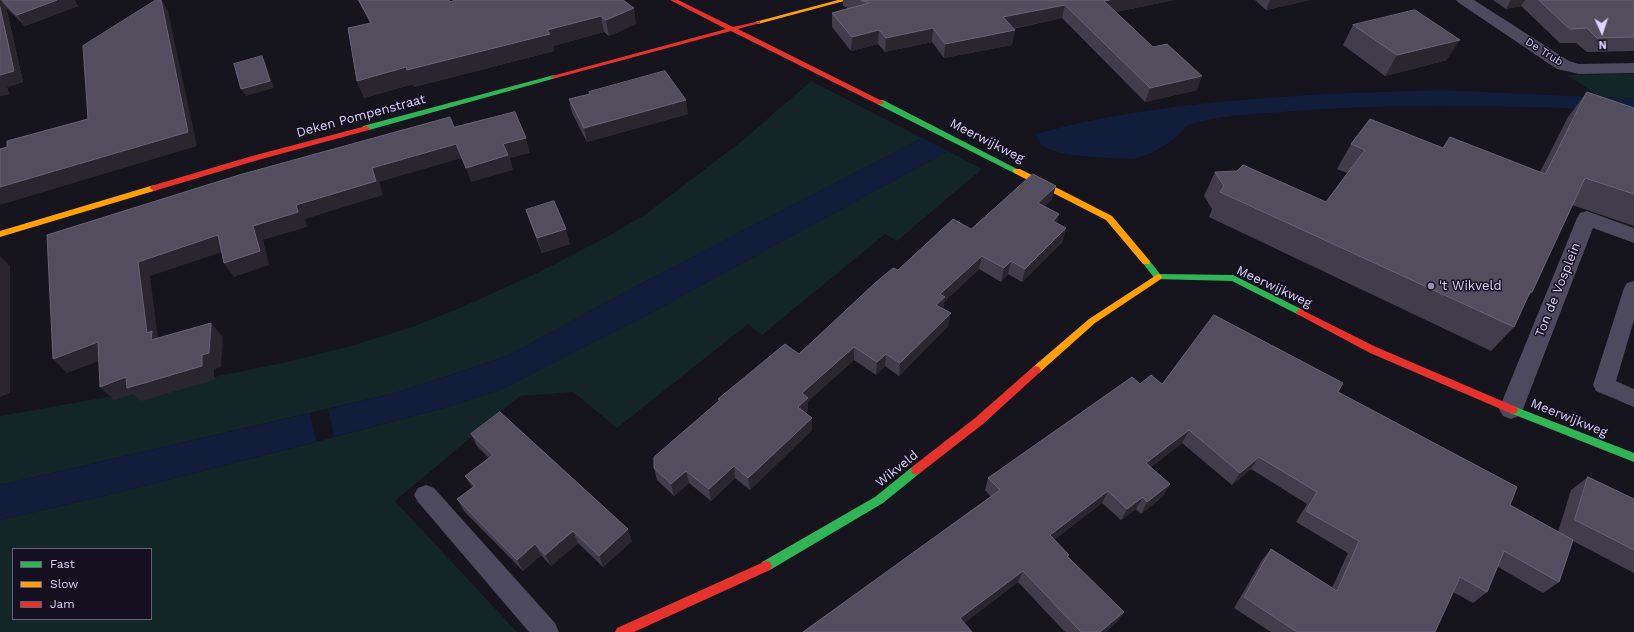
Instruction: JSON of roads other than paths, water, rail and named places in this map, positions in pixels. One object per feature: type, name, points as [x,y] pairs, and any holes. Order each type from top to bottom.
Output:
[{"type":"street","name":"Meerwijkweg","points":[[673,0],[942,133],[1109,218],[1158,277],[1233,278],[1373,350],[1511,409],[1634,458]]},
{"type":"street","name":"Deken Pompenstraat","points":[[0,234],[255,158],[731,29],[845,0]]},
{"type":"street","name":"De Trub","points":[[1464,0],[1563,65],[1579,69],[1634,68]]},
{"type":"street","name":"Ton de Vosplein","points":[[1511,409],[1587,218],[1634,236]]},
{"type":"street","name":"Wikveld","points":[[620,632],[764,567],[879,500],[979,421],[1092,321],[1158,277]]},
{"type":"lane","points":[[1634,288],[1604,385],[1634,398]]},
{"type":"lane","points":[[426,494],[546,632]]},
{"type":"water","points":[[1444,90],[1634,99],[1634,111],[1507,106],[1380,106],[1244,115],[1217,118],[1189,125],[1161,148],[1133,159],[1099,158],[1059,153],[1042,145],[1035,134],[1100,119],[1151,110],[1234,100]]},
{"type":"water","points":[[922,138],[948,151],[645,316],[498,391],[440,409],[334,437],[328,409],[395,393],[511,354],[629,290]]},
{"type":"water","points":[[310,413],[316,442],[113,494],[0,520],[0,485]]},
{"type":"place","name":"'t Wikveld","points":[[1431,286]]}]
